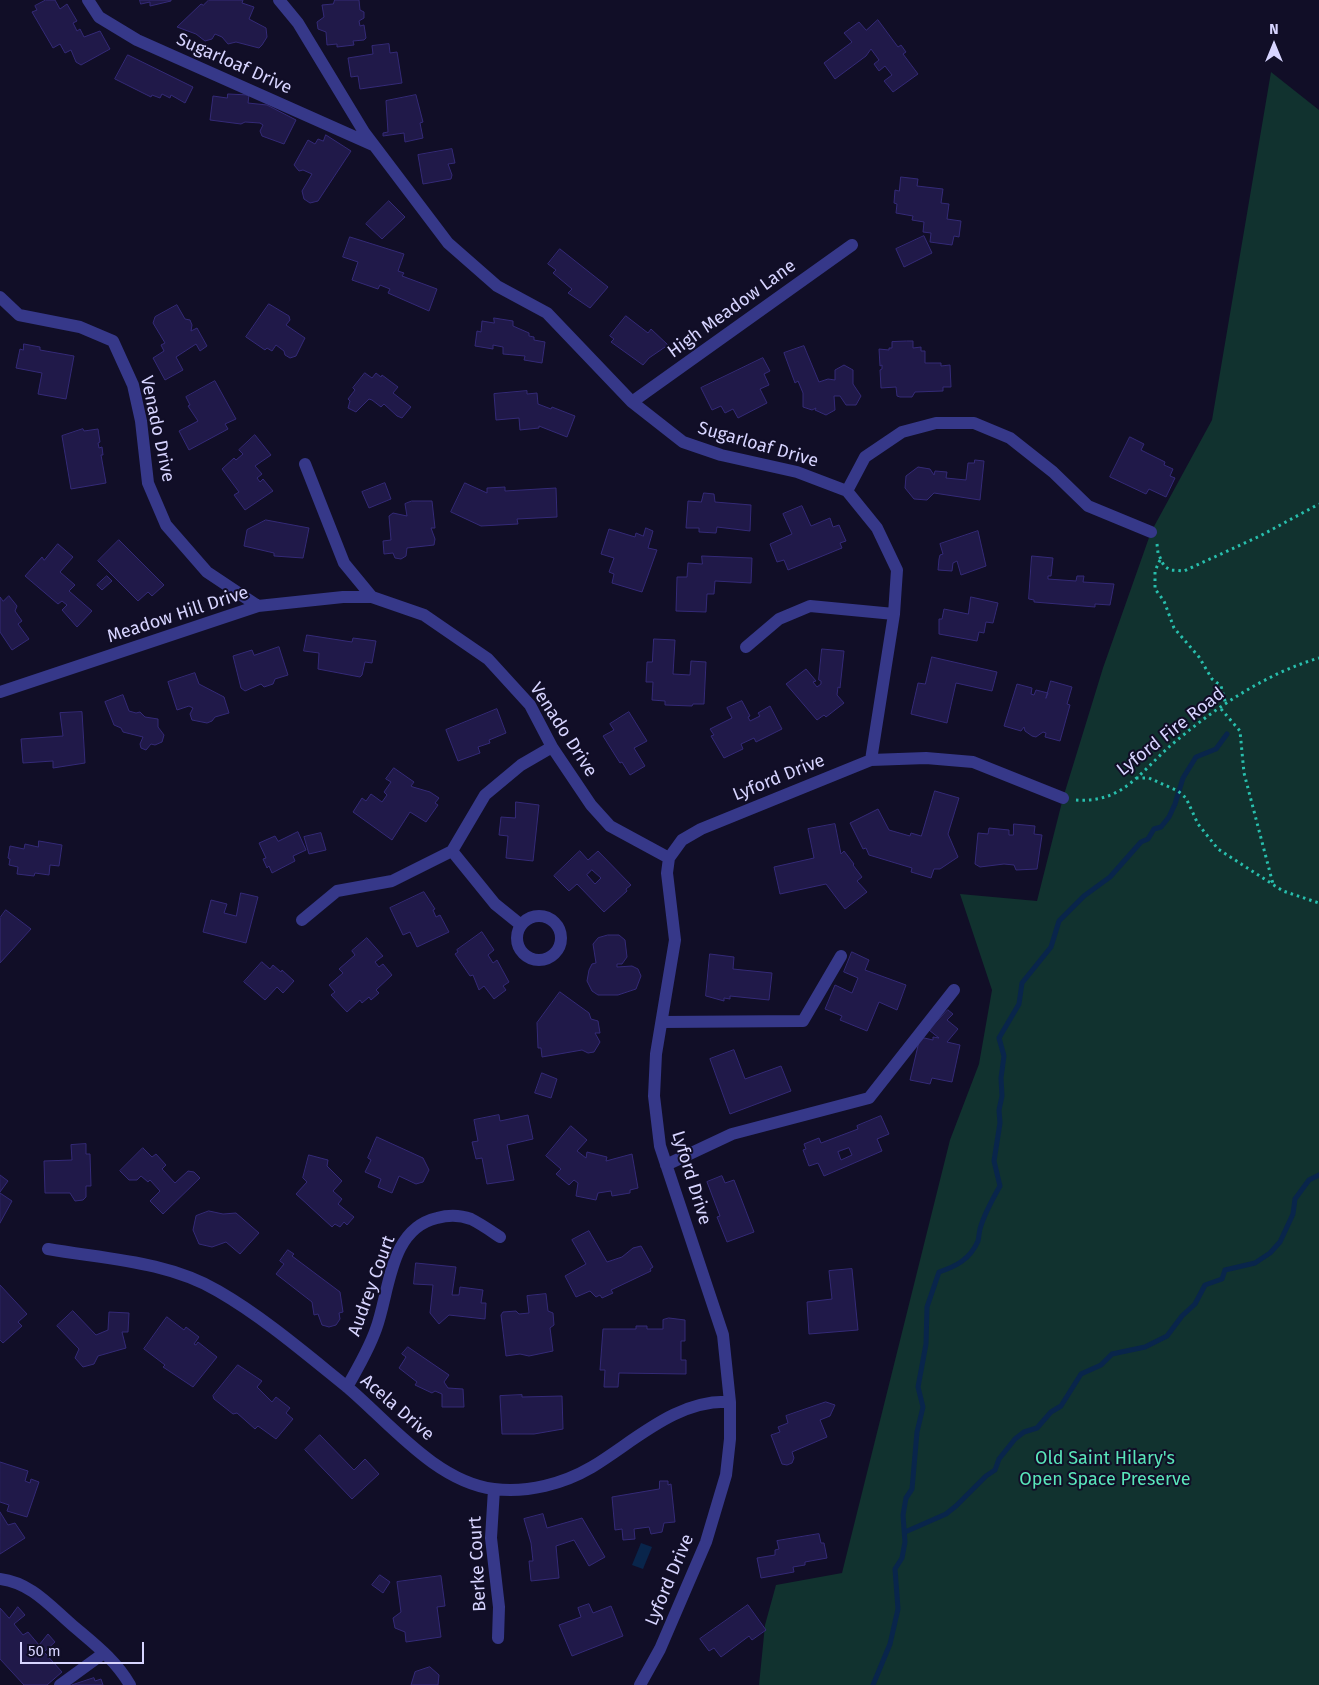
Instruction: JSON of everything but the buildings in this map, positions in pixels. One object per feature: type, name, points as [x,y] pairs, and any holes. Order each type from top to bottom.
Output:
[{"type":"street","name":"Sugarloaf Drive","points":[[88,0],[99,17],[137,40],[375,146]]},
{"type":"street","name":"Sugarloaf Drive","points":[[280,0],[298,23],[375,146],[448,243],[498,286],[547,313],[632,402],[682,442],[721,454],[797,472],[846,491],[877,528],[897,570],[894,614],[872,760]]},
{"type":"street","name":"High Meadow Lane","points":[[632,402],[852,245]]},
{"type":"street","name":"Venado Drive","points":[[0,297],[19,314],[80,327],[113,341],[133,384],[141,421],[148,483],[166,524],[207,572],[258,606]]},
{"type":"street","points":[[846,491],[865,457],[902,432],[936,423],[974,423],[1010,438],[1053,472],[1088,506],[1151,532]]},
{"type":"street","points":[[305,464],[344,563],[372,597]]},
{"type":"street","name":"Meadow Hill Drive","points":[[0,692],[258,606],[343,597],[372,597]]},
{"type":"street","name":"Venado Drive","points":[[372,597],[424,616],[488,659],[530,705],[552,747],[591,804],[610,826],[669,858]]},
{"type":"street","points":[[746,647],[779,619],[810,606],[894,614]]},
{"type":"street","points":[[302,920],[337,891],[392,881],[452,851],[485,795],[521,765],[552,747]]},
{"type":"street","name":"Lyford Drive","points":[[640,1685],[660,1649],[706,1542],[718,1507],[728,1458],[730,1402],[723,1335],[660,1146],[654,1096],[656,1054],[675,940],[667,873],[669,858],[682,840],[701,828],[872,760],[926,758],[973,762],[1063,798]]},
{"type":"street","points":[[452,851],[495,904],[521,925]]},
{"type":"street","points":[[662,1022],[803,1021],[841,956]]},
{"type":"street","points":[[666,1164],[732,1134],[869,1098],[954,990]]},
{"type":"street","name":"Audrey Court","points":[[346,1387],[363,1359],[376,1329],[397,1254],[406,1236],[425,1220],[450,1215],[470,1219],[500,1237]]},
{"type":"street","name":"Acela Drive","points":[[48,1249],[144,1264],[216,1290],[249,1312],[346,1387],[438,1467],[472,1484],[494,1489],[530,1490],[556,1483],[590,1468],[685,1408],[716,1402],[730,1402]]},
{"type":"street","name":"Berke Court","points":[[494,1489],[491,1538],[499,1607],[498,1638]]},
{"type":"street","points":[[0,1580],[13,1581],[48,1601],[120,1667],[130,1685]]},
{"type":"street","points":[[60,1685],[104,1653]]},
{"type":"path","points":[[1151,532],[1157,542],[1160,560],[1170,570],[1184,571],[1260,536],[1319,504]]},
{"type":"path","points":[[1160,560],[1154,571],[1155,589],[1164,601],[1174,628],[1199,656],[1212,679],[1221,686],[1226,704]]},
{"type":"path","name":"Lyford Fire Road","points":[[1063,798],[1092,800],[1116,793],[1170,746],[1226,704],[1292,666],[1319,658]]},
{"type":"path","points":[[1220,709],[1240,731],[1244,773],[1273,884]]},
{"type":"path","points":[[1135,778],[1149,778],[1178,791],[1186,798],[1198,824],[1214,845],[1283,891],[1319,903]]},
{"type":"green space","name":"Old Saint Hilary's Open Space Preserve","points":[[1271,72],[1319,110],[1319,1685],[759,1685],[765,1625],[776,1585],[842,1573],[950,1140],[979,1064],[992,990],[960,894],[1037,901],[1063,798],[1103,668],[1151,532],[1212,420]]},
{"type":"water","points":[[641,1543],[652,1547],[643,1569],[632,1565]]},
{"type":"waterway","points":[[873,1685],[890,1644],[898,1609],[895,1569],[902,1558],[905,1542],[903,1515],[906,1498],[912,1489],[917,1432],[923,1407],[918,1387],[926,1344],[927,1307],[939,1272],[962,1261],[975,1247],[984,1218],[1000,1186],[994,1161],[1000,1123],[999,1110],[1002,1096],[1001,1078],[1004,1056],[999,1038],[1019,1004],[1022,983],[1051,947],[1059,921],[1084,896],[1110,877],[1141,842],[1148,839],[1154,829],[1161,827],[1169,817],[1183,778],[1196,757],[1216,749],[1227,734]]},
{"type":"waterway","points":[[905,1532],[946,1514],[956,1506],[986,1476],[995,1470],[999,1459],[1015,1439],[1024,1432],[1037,1428],[1051,1412],[1061,1406],[1081,1374],[1101,1365],[1112,1354],[1145,1347],[1167,1336],[1182,1316],[1195,1304],[1205,1285],[1222,1279],[1225,1270],[1255,1263],[1270,1253],[1280,1242],[1293,1214],[1295,1199],[1309,1180],[1319,1175]]}]
